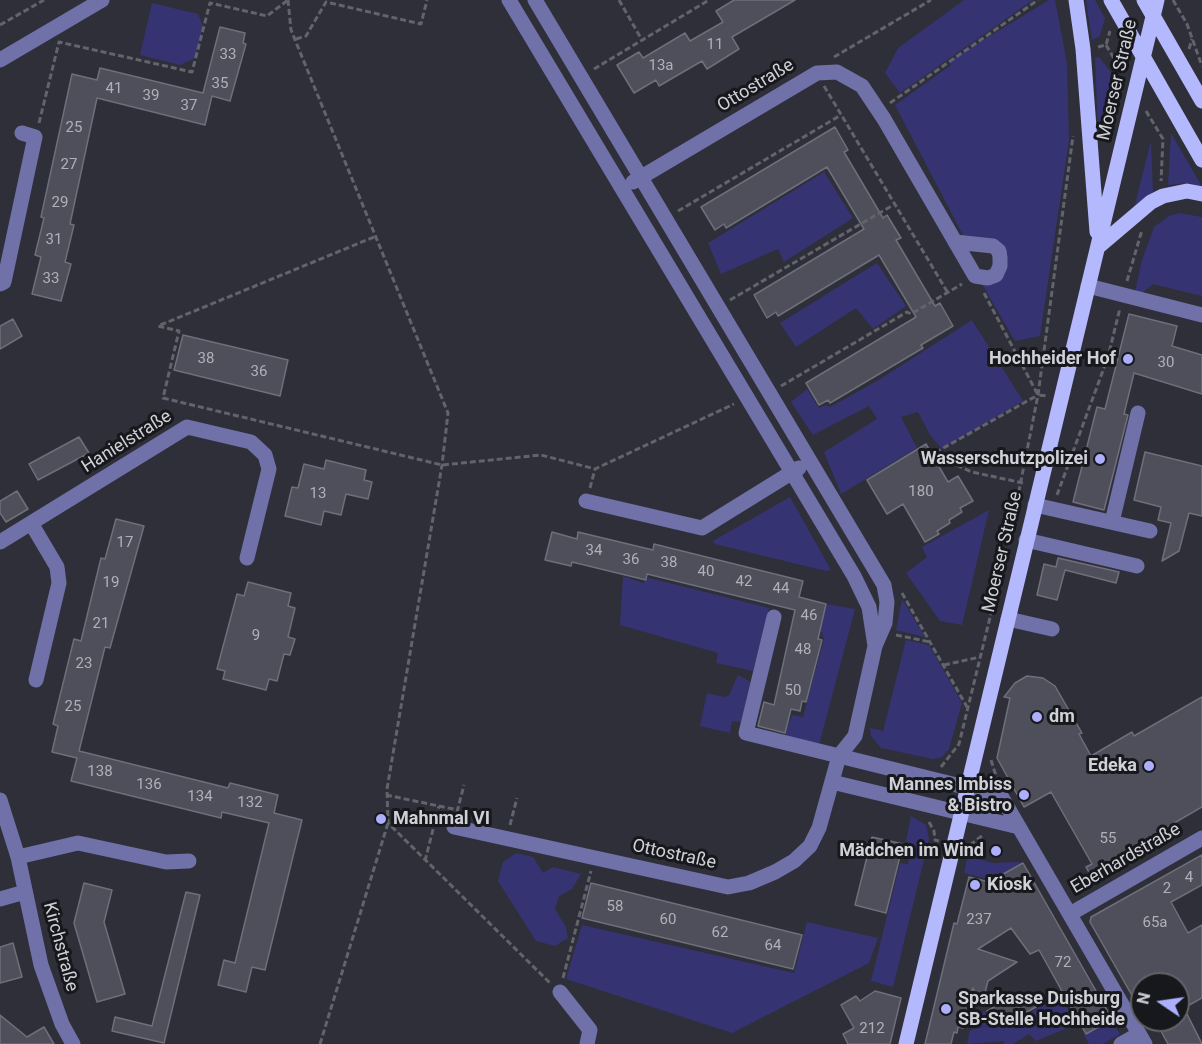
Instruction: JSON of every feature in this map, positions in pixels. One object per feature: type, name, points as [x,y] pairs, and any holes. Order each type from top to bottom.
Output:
[{"type":"main road","points":[[1076,0],[1083,49],[1098,247]]},
{"type":"main road","points":[[1111,0],[1202,160]]},
{"type":"main road","points":[[1144,0],[1155,8],[1202,101]]},
{"type":"main road","name":"Moerser Straße","points":[[906,1044],[1155,8]]},
{"type":"main road","points":[[1098,247],[1151,202],[1163,196],[1187,191],[1202,194]]},
{"type":"street","points":[[0,60],[102,0]]},
{"type":"street","name":"Ottostraße","points":[[509,0],[854,576],[869,607],[875,646]]},
{"type":"street","name":"Ottostraße","points":[[454,827],[710,884],[728,886],[749,883],[794,861],[810,846],[819,828],[839,756],[855,736],[875,646],[885,623],[887,602],[884,585],[535,0]]},
{"type":"street","name":"Ottostraße","points":[[622,189],[817,73],[837,72],[862,86],[879,111],[975,276]]},
{"type":"street","points":[[0,284],[4,282],[29,135]]},
{"type":"street","points":[[956,242],[993,246],[999,251],[1000,266],[996,275],[988,278],[975,276]]},
{"type":"street","points":[[1089,286],[1202,315]]},
{"type":"street","points":[[1112,522],[1138,413]]},
{"type":"street","name":"Hanielstraße","points":[[0,542],[187,427],[251,442],[265,454],[269,469],[247,558]]},
{"type":"street","points":[[586,501],[702,528],[809,461]]},
{"type":"street","points":[[1035,505],[1150,531]]},
{"type":"street","points":[[31,523],[57,567],[59,583],[36,680]]},
{"type":"street","points":[[1026,540],[1137,566]]},
{"type":"street","points":[[774,617],[746,733],[1001,796],[1142,1039],[1121,1044]]},
{"type":"street","points":[[1008,619],[1052,629]]},
{"type":"street","points":[[832,782],[1019,827]]},
{"type":"street","name":"Kirchstraße","points":[[0,800],[18,857],[41,965],[62,1024],[73,1044]]},
{"type":"street","name":"Eberhardstraße","points":[[1070,914],[1202,838]]},
{"type":"street","points":[[18,857],[78,843],[166,862],[189,861]]},
{"type":"street","points":[[0,899],[25,892]]},
{"type":"street","points":[[560,992],[590,1030],[587,1044]]},
{"type":"path","points":[[0,25],[44,0]]},
{"type":"path","points":[[29,135],[59,42],[192,72],[210,3],[267,16],[288,0],[291,30],[448,413],[442,465],[386,794],[388,823],[320,1044]]},
{"type":"path","points":[[296,39],[306,36],[326,2],[421,24],[427,0]]},
{"type":"path","points":[[619,0],[642,40]]},
{"type":"path","points":[[581,76],[709,0]]},
{"type":"path","points":[[931,0],[828,61],[817,73],[948,292]]},
{"type":"path","points":[[879,111],[1038,0]]},
{"type":"path","points":[[1173,0],[1187,24],[1202,66]]},
{"type":"path","points":[[1110,29],[1106,45],[1116,62]]},
{"type":"path","points":[[1094,47],[1106,45]]},
{"type":"path","points":[[666,219],[842,115]]},
{"type":"path","points":[[942,762],[955,752],[959,744],[1022,482],[1038,394],[1074,126]]},
{"type":"path","points":[[1154,126],[1163,139]]},
{"type":"path","points":[[1160,185],[1164,133]]},
{"type":"path","points":[[718,307],[895,204]]},
{"type":"path","points":[[1052,509],[1108,357],[1138,237],[1147,222]]},
{"type":"path","points":[[374,237],[158,326],[178,331],[163,398],[442,465],[541,455],[595,469],[747,398]]},
{"type":"path","points":[[769,393],[907,312],[911,314],[975,276],[1038,394]]},
{"type":"path","points":[[1040,486],[972,472],[946,461],[938,451],[1038,394],[1062,399]]},
{"type":"path","points":[[898,601],[900,590],[968,708]]},
{"type":"path","points":[[891,633],[931,643]]},
{"type":"path","points":[[944,665],[981,657]]},
{"type":"path","points":[[992,752],[992,763],[998,774]]},
{"type":"path","points":[[454,827],[464,785]]},
{"type":"path","points":[[386,794],[458,810]]},
{"type":"path","points":[[506,839],[517,798]]},
{"type":"path","points":[[425,861],[439,806]]},
{"type":"path","points":[[927,821],[932,824],[935,840]]},
{"type":"path","points":[[388,823],[560,992],[594,858]]},
{"type":"path","points":[[968,848],[973,841],[983,835]]},
{"type":"shaded area","points":[[964,0],[1033,0],[900,93],[885,73],[898,48]]},
{"type":"shaded area","points":[[1049,0],[1055,0],[1067,63],[1069,140],[1040,336],[1015,341],[982,284],[1002,278],[1008,254],[995,242],[964,237],[895,105],[951,65],[949,61]]},
{"type":"shaded area","points":[[1086,0],[1095,0],[1105,18],[1100,36],[1092,40]]},
{"type":"shaded area","points":[[152,3],[198,14],[203,26],[195,58],[180,65],[140,55]]},
{"type":"shaded area","points":[[1099,57],[1113,75],[1098,130],[1095,58]]},
{"type":"shaded area","points":[[1171,133],[1200,186],[1188,183],[1168,185]]},
{"type":"shaded area","points":[[1151,141],[1153,192],[1135,205],[1135,204]]},
{"type":"shaded area","points":[[824,172],[853,218],[784,262],[778,249],[721,274],[708,243]]},
{"type":"shaded area","points":[[1179,213],[1202,217],[1202,296],[1153,284],[1141,294],[1135,292],[1142,260],[1154,227],[1169,216]]},
{"type":"shaded area","points":[[877,263],[906,306],[873,329],[856,308],[796,347],[780,323]]},
{"type":"shaded area","points":[[972,320],[1023,401],[942,449],[930,435],[918,412],[901,417],[917,448],[841,494],[824,452],[877,419],[869,406],[813,435],[791,402],[807,389],[819,408],[826,405],[830,407],[877,381]]},
{"type":"shaded area","points":[[790,497],[831,570],[826,571],[715,544],[713,541]]},
{"type":"shaded area","points":[[989,510],[962,625],[940,621],[906,573],[927,557],[922,547]]},
{"type":"shaded area","points":[[623,576],[643,583],[649,578],[769,608],[753,671],[716,663],[718,653],[620,625]]},
{"type":"shaded area","points":[[902,599],[925,637],[896,630]]},
{"type":"shaded area","points":[[826,604],[855,609],[819,745],[789,739],[785,734],[792,715],[803,717],[824,639],[820,629]]},
{"type":"shaded area","points":[[906,640],[929,645],[962,703],[949,749],[942,757],[933,759],[881,748],[871,736],[870,728],[883,731]]},
{"type":"shaded area","points":[[738,675],[751,682],[741,722],[732,721],[730,733],[700,726],[707,693],[724,697],[729,695]]},
{"type":"shaded area","points":[[911,816],[926,825],[929,839],[893,987],[871,981],[900,863],[908,864],[911,844],[906,841]]},
{"type":"shaded area","points":[[516,853],[533,857],[543,873],[553,867],[581,874],[572,889],[559,896],[555,909],[566,927],[568,938],[555,946],[536,941],[498,881],[503,862]]},
{"type":"shaded area","points":[[973,858],[993,863],[1020,862],[1021,864],[992,880],[964,873],[967,859]]},
{"type":"shaded area","points":[[807,922],[878,938],[869,963],[732,1033],[566,979],[582,925],[794,973]]},
{"type":"shaded area","points":[[1059,995],[1077,1024],[1036,1041],[1029,1034],[1013,1044],[1003,1044],[1005,1041],[967,1044],[970,1030],[988,1026],[967,1028],[971,1011],[981,1013],[985,1011],[994,1024],[1004,1023],[1023,1017]]},
{"type":"shaded area","points":[[1111,1020],[1120,1034],[1103,1044],[1089,1044],[1084,1035]]},
{"type":"building","points":[[734,0],[795,0],[732,37],[739,49],[707,69],[702,61],[659,86],[656,80],[634,93],[617,65],[639,52],[643,58],[685,33],[690,41],[723,22],[716,11]]},
{"type":"building","points":[[220,27],[245,33],[243,43],[246,44],[230,101],[212,96],[205,125],[97,98],[70,224],[74,225],[65,262],[71,264],[61,301],[32,294],[41,257],[35,255],[44,218],[41,217],[72,74],[97,80],[100,68],[203,93]]},
{"type":"building","points":[[835,127],[848,150],[844,152],[883,218],[887,215],[901,238],[896,240],[935,306],[940,303],[953,326],[921,345],[923,348],[830,403],[828,400],[819,405],[806,383],[916,317],[879,255],[778,316],[776,312],[767,318],[754,295],[864,229],[827,167],[726,228],[724,224],[715,230],[701,207]]},
{"type":"building","points":[[1129,314],[1177,326],[1172,346],[1202,355],[1202,394],[1134,373],[1124,414],[1128,415],[1104,510],[1073,502],[1097,407],[1105,409]]},
{"type":"building","points":[[13,319],[22,336],[0,349],[0,326]]},
{"type":"building","points":[[183,335],[288,360],[280,396],[174,370]]},
{"type":"building","points":[[79,437],[89,453],[38,480],[29,464]]},
{"type":"building","points":[[926,444],[948,482],[958,476],[973,501],[960,508],[962,512],[937,531],[939,534],[925,542],[903,504],[887,514],[867,480]]},
{"type":"building","points":[[1145,452],[1202,466],[1202,516],[1189,513],[1179,551],[1162,561],[1171,523],[1158,520],[1161,507],[1134,500]]},
{"type":"building","points":[[326,460],[366,470],[364,480],[372,482],[368,499],[346,494],[341,515],[324,511],[321,525],[285,516],[292,487],[298,488],[304,464],[324,469]]},
{"type":"building","points":[[17,491],[28,509],[6,522],[0,513],[0,501]]},
{"type":"building","points":[[116,519],[144,526],[110,648],[105,647],[79,751],[228,788],[230,783],[278,795],[274,813],[302,820],[265,970],[252,967],[246,992],[218,985],[224,960],[235,963],[269,823],[222,812],[221,818],[71,781],[77,758],[52,752],[58,726],[53,724],[74,639],[81,641],[101,558],[105,559]]},
{"type":"building","points":[[552,532],[577,539],[578,532],[653,550],[654,544],[803,581],[799,597],[826,604],[818,639],[822,640],[806,702],[802,701],[800,711],[791,709],[785,733],[758,726],[764,702],[774,705],[795,610],[647,574],[646,580],[572,562],[571,566],[545,560]]},
{"type":"building","points":[[1058,558],[1119,572],[1116,583],[1065,570],[1057,600],[1037,595],[1044,564],[1056,567]]},
{"type":"building","points":[[248,582],[291,593],[288,606],[295,608],[288,637],[295,639],[290,655],[284,654],[277,681],[269,679],[266,690],[223,679],[225,671],[217,669],[237,594],[244,596]]},
{"type":"building","points":[[1027,676],[1043,678],[1055,686],[1082,733],[1079,734],[1091,756],[1132,732],[1134,736],[1202,697],[1202,807],[1102,865],[1106,872],[1093,880],[1086,867],[1092,864],[1051,792],[1024,807],[997,758],[1010,698],[1004,697],[1015,683]]},
{"type":"building","points":[[872,837],[903,844],[886,913],[855,905]]},
{"type":"building","points":[[1202,855],[1202,885],[1171,902],[1188,933],[1202,925],[1202,998],[1190,1005],[1190,972],[1130,972],[1130,992],[1090,922],[1091,917]]},
{"type":"building","points":[[1023,863],[1112,1019],[1086,1034],[1039,950],[1030,954],[1011,928],[978,949],[1017,962],[988,981],[982,1004],[973,988],[963,1028],[958,1027],[957,1033],[954,1032],[951,1044],[925,1044],[954,923],[957,924],[969,877],[989,882]]},
{"type":"building","points":[[84,883],[112,890],[104,922],[125,994],[97,1002],[74,923]]},
{"type":"building","points":[[591,883],[802,935],[793,969],[582,918]]},
{"type":"building","points":[[186,892],[200,895],[164,1043],[112,1031],[115,1017],[152,1026]]},
{"type":"building","points":[[13,943],[22,977],[0,983],[0,947]]},
{"type":"building","points":[[875,991],[901,998],[890,1044],[848,1044],[843,1034],[854,1028],[841,1005],[856,996],[860,1001]]},
{"type":"building","points":[[1029,994],[1036,1007],[1023,1014],[1019,1008],[994,1024],[987,1011],[1013,996],[1016,1001]]},
{"type":"building","points":[[0,1015],[27,1037],[44,1027],[54,1044],[0,1044]]},
{"type":"building","points":[[1190,1020],[1202,1044],[1168,1044],[1162,1032],[1190,1032]]},
{"type":"place","name":"Hochheider Hof","points":[[1128,359]]},
{"type":"place","name":"Wasserschutzpolizei","points":[[1100,459]]},
{"type":"place","name":"dm","points":[[1037,717]]},
{"type":"place","name":"Edeka","points":[[1149,766]]},
{"type":"place","name":"Mannes Imbiss & Bistro","points":[[1024,795]]},
{"type":"place","name":"Mahnmal VI","points":[[381,819]]},
{"type":"place","name":"Mädchen im Wind","points":[[996,851]]},
{"type":"place","name":"Kiosk","points":[[975,885]]},
{"type":"place","name":"Sparkasse Duisburg SB-Stelle Hochheide","points":[[946,1009]]}]
